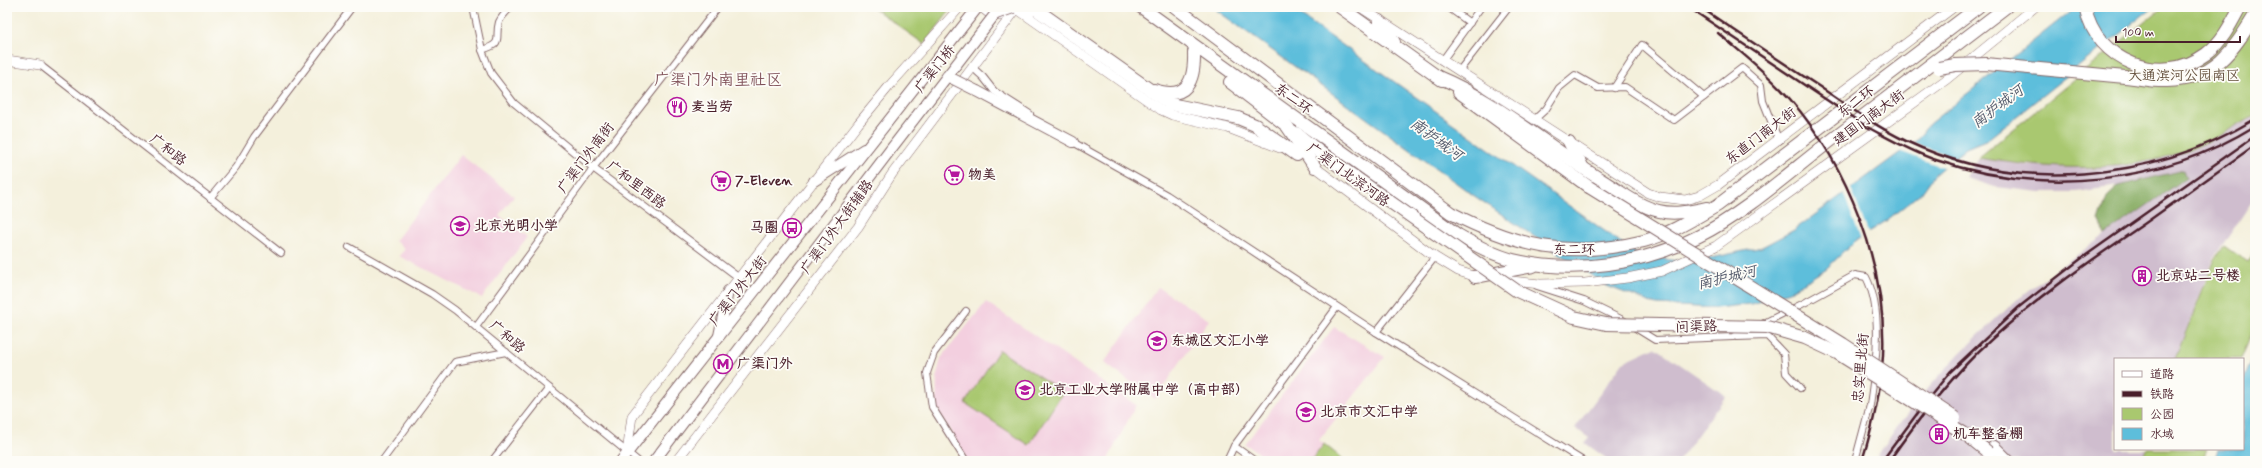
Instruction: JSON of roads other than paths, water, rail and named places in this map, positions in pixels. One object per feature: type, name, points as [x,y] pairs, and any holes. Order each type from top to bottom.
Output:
[{"type":"highway","points":[[1140,7],[1322,154],[1517,291],[1543,305],[1574,317],[1606,324],[1767,327],[1805,338],[1837,353],[1968,436],[1997,461]]},
{"type":"highway","name":"东二环","points":[[1140,7],[1438,223],[1484,249],[1512,260],[1574,267],[1613,264],[1659,254],[1700,236],[1758,197],[2006,7]]},
{"type":"highway","name":"东二环","points":[[1175,7],[1426,196],[1451,213],[1480,228],[1509,240],[1544,247],[1573,250],[1606,248],[1645,241],[1687,223],[1718,205],[1978,7]]},
{"type":"highway","points":[[1340,7],[1589,187],[1910,388],[1973,430],[2008,461]]},
{"type":"highway","points":[[2085,7],[2089,23],[2101,42],[2118,57],[2130,63],[2162,70],[2180,67],[2195,61],[2207,53],[2220,40],[2240,8]]},
{"type":"highway","points":[[998,10],[1036,8],[1170,104],[1212,111],[1255,125],[1296,155]]},
{"type":"highway","points":[[1890,95],[1939,68],[1955,65],[1986,64],[2166,82],[2197,77],[2224,59],[2255,15]]},
{"type":"highway","points":[[1379,21],[1399,49]]},
{"type":"highway","points":[[1144,86],[1170,93],[1185,88],[1192,80],[1194,52]]},
{"type":"highway","points":[[1436,76],[1464,87],[1499,109],[1583,168],[1642,205],[1659,211],[1673,213],[1718,205]]},
{"type":"highway","points":[[1287,126],[1315,166]]},
{"type":"highway","points":[[1569,142],[1583,168]]},
{"type":"highway","points":[[1475,277],[1540,264]]},
{"type":"main road","name":"广渠门桥","points":[[874,141],[980,7]]},
{"type":"main road","name":"广渠门桥","points":[[654,461],[998,10]]},
{"type":"main road","points":[[947,76],[1073,142]]},
{"type":"main road","points":[[814,181],[874,141]]},
{"type":"main road","name":"广渠门外大街","points":[[621,461],[874,141]]},
{"type":"main road","points":[[719,337],[728,291]]},
{"type":"street","points":[[210,198],[236,167],[254,137],[352,7]]},
{"type":"street","name":"广和里西路","points":[[473,7],[482,50],[491,73],[514,103],[593,168],[738,277]]},
{"type":"street","points":[[482,50],[494,47],[499,39],[499,22],[510,7]]},
{"type":"street","name":"广渠门外南街","points":[[476,326],[593,168],[718,7]]},
{"type":"street","points":[[627,453],[632,416],[738,277],[891,84],[960,7]]},
{"type":"street","points":[[980,7],[991,15],[999,16],[1018,8]]},
{"type":"street","points":[[1360,7],[1379,21],[1569,142]]},
{"type":"street","points":[[1448,7],[1470,22]]},
{"type":"street","points":[[1442,61],[1481,7]]},
{"type":"street","points":[[1459,71],[1509,7]]},
{"type":"street","name":"东直门南大街","points":[[1569,142],[1648,193],[1660,198],[1685,200],[1699,196],[1718,185],[1779,141],[1954,7]]},
{"type":"street","name":"建国门南大街","points":[[1540,284],[1586,284],[1662,271],[1716,246],[1947,79],[2035,7]]},
{"type":"street","name":"广渠门外大街辅路","points":[[676,461],[858,227],[892,174],[1018,8]]},
{"type":"street","name":"广渠门北滨河路","points":[[1018,8],[1161,110],[1172,115],[1228,128],[1296,155],[1315,166],[1435,256],[1475,277],[1540,284]]},
{"type":"street","points":[[1614,88],[1642,45],[1704,97]]},
{"type":"street","points":[[7,60],[40,65]]},
{"type":"street","name":"广和路","points":[[40,65],[281,253]]},
{"type":"street","points":[[972,67],[983,76],[994,91],[1073,142],[1167,195],[1376,332],[1583,461]]},
{"type":"street","points":[[1535,119],[1546,109],[1559,88],[1575,75],[1598,88],[1625,87],[1674,120],[1742,68],[1761,85],[1763,101],[1779,141]]},
{"type":"street","name":"广和路","points":[[349,248],[432,294],[476,326],[638,461]]},
{"type":"street","points":[[1376,332],[1435,256]]},
{"type":"street","name":"问渠路","points":[[1524,282],[1584,301],[1626,322],[1655,340],[1733,337],[1806,302],[1855,275],[1866,277]]},
{"type":"street","name":"忠实里北街","points":[[1855,461],[1870,405],[1877,350],[1871,287],[1866,277]]},
{"type":"street","points":[[1227,461],[1234,446],[1337,307]]},
{"type":"street","points":[[966,311],[934,353],[927,373],[932,407],[966,461]]},
{"type":"street","points":[[1733,337],[1767,336],[1784,354],[1786,373],[1800,388]]},
{"type":"street","points":[[382,461],[455,362],[506,352]]},
{"type":"street","points":[[492,461],[549,388]]},
{"type":"street","points":[[1234,446],[1255,461]]},
{"type":"water","name":"南护城河","points":[[1212,7],[1289,7],[1637,254],[1688,263],[1762,247],[1794,230],[1917,140],[1929,124],[2076,7],[2153,7],[1988,139],[1966,148],[1935,174],[1923,191],[1886,221],[1854,242],[1827,268],[1789,292],[1751,304],[1716,308],[1657,305],[1607,286],[1473,195]]},
{"type":"water","points":[[2255,352],[2255,461],[2215,461],[2219,450],[2244,450],[2244,380]]},
{"type":"railway","points":[[1688,7],[1867,127],[1927,157],[1976,171],[2017,178],[2058,181],[2099,179],[2140,172],[2180,161],[2218,146],[2255,126]]},
{"type":"railway","points":[[1700,7],[1883,129],[1906,141],[1949,158],[1993,169],[2038,174],[2083,174],[2128,168],[2172,156],[2215,140],[2255,119]]},
{"type":"railway","points":[[1718,33],[1773,81],[1790,99],[1811,126],[1830,155],[1860,218],[1871,252],[1883,321],[1883,355],[1880,382],[1870,435],[1862,461]]},
{"type":"railway","points":[[1882,461],[1950,372],[2019,307],[2082,258],[2255,136]]},
{"type":"railway","points":[[1889,461],[1920,418],[1943,390],[1966,364],[1998,333],[2038,300],[2080,269],[2255,145]]},
{"type":"place","name":"麦当劳","points":[[677,107]]},
{"type":"place","name":"物美","points":[[954,175]]},
{"type":"place","name":"7-Eleven","points":[[721,181]]},
{"type":"place","name":"北京光明小学","points":[[460,226]]},
{"type":"place","name":"马圈","points":[[792,228]]},
{"type":"place","name":"北京站二号楼","points":[[2142,276]]},
{"type":"place","name":"东城区文汇小学","points":[[1157,341]]},
{"type":"place","name":"广渠门外","points":[[723,364]]},
{"type":"place","name":"北京工业大学附属中学（高中部）","points":[[1025,390]]},
{"type":"place","name":"北京市文汇中学","points":[[1306,412]]},
{"type":"place","name":"机车整备棚","points":[[1939,434]]},
{"type":"district","name":"广渠门外南里社区","points":[[718,80]]},
{"type":"park label","name":"大通滨河公园南区","points":[[2184,76]]}]
